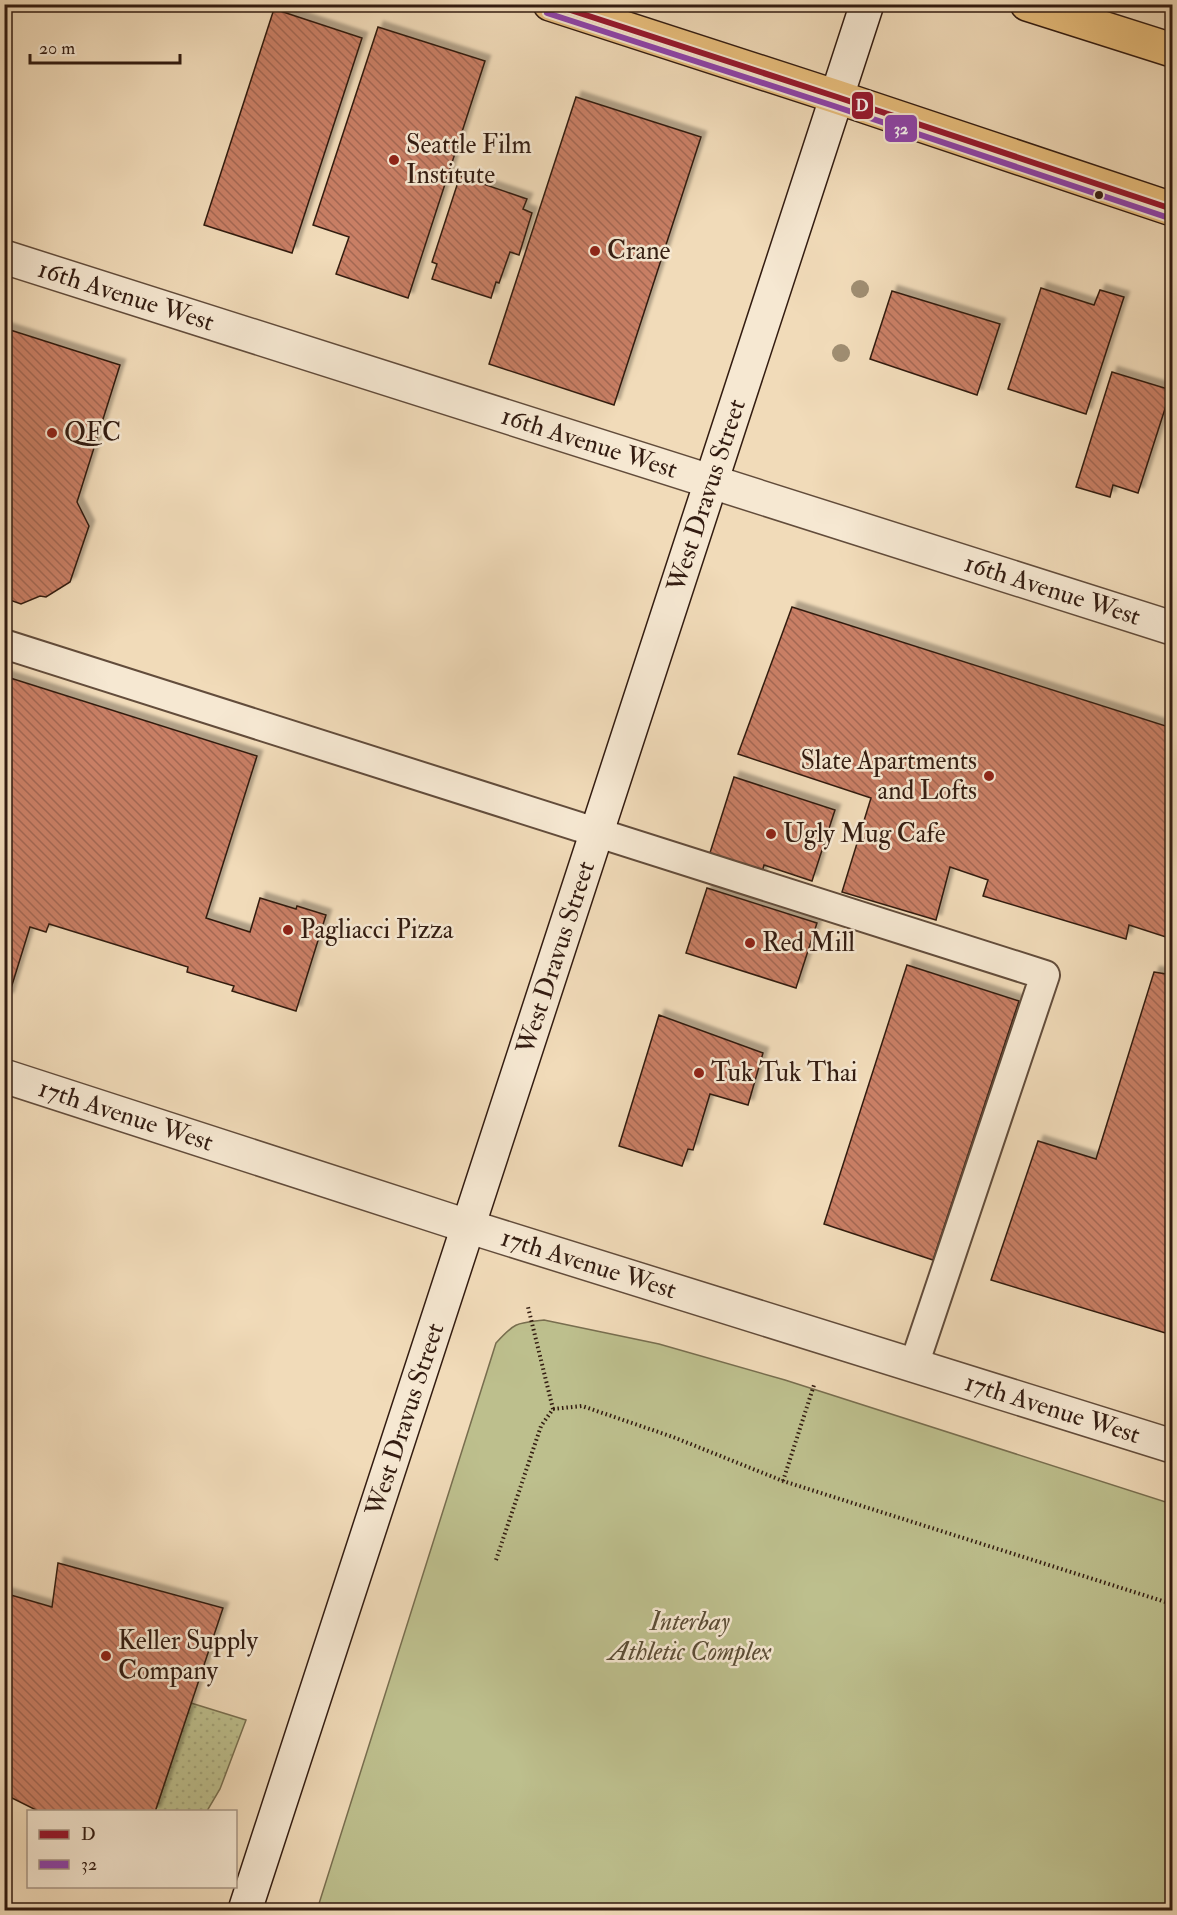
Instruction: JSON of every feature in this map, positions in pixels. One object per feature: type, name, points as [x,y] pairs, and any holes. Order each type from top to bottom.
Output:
[{"type":"main road","points":[[550,4],[1173,209]]},
{"type":"main road","points":[[1028,4],[1173,50]]},
{"type":"street","name":"West Dravus Street","points":[[245,1911],[867,4]]},
{"type":"street","name":"16th Avenue West","points":[[4,257],[1173,628]]},
{"type":"street","name":"17th Avenue West","points":[[4,1076],[467,1226],[1173,1446]]},
{"type":"lane","points":[[4,644],[1045,975],[914,1365]]},
{"type":"path","points":[[528,1307],[553,1409]]},
{"type":"path","points":[[783,1481],[814,1385]]},
{"type":"path","points":[[496,1560],[541,1426],[553,1409],[582,1406],[673,1437],[783,1481],[1173,1604]]},
{"type":"green space","name":"Interbay Athletic Complex","points":[[544,1320],[659,1344],[785,1380],[1172,1504],[1172,1910],[317,1910],[496,1343],[517,1325]]},
{"type":"green space","points":[[191,1703],[246,1720],[220,1789],[208,1810],[156,1810]]},
{"type":"building","points":[[274,9],[362,38],[292,253],[204,225]]},
{"type":"building","name":"Seattle Film Institute","points":[[378,27],[485,61],[408,298],[336,274],[349,237],[313,225]]},
{"type":"building","name":"Crane","points":[[576,97],[701,137],[614,405],[489,364]]},
{"type":"building","points":[[460,176],[527,199],[523,209],[532,213],[519,255],[510,252],[491,298],[432,279],[437,264],[432,262]]},
{"type":"building","points":[[1041,288],[1094,305],[1100,290],[1124,297],[1086,414],[1008,389]]},
{"type":"building","points":[[892,291],[1000,324],[977,395],[870,359]]},
{"type":"building","name":"QFC","points":[[4,328],[120,365],[77,502],[89,526],[70,582],[46,597],[40,596],[21,604],[4,598]]},
{"type":"building","points":[[1112,372],[1171,390],[1138,493],[1113,485],[1110,497],[1076,487]]},
{"type":"building","name":"Slate Apartments and Lofts","points":[[792,607],[1172,728],[1172,939],[1129,925],[1126,939],[983,896],[988,880],[950,867],[936,920],[842,892],[871,798],[738,754]]},
{"type":"building","points":[[4,676],[257,756],[206,918],[250,932],[260,898],[326,915],[296,1011],[232,991],[234,986],[187,972],[188,967],[49,924],[46,932],[30,927],[8,998],[4,997]]},
{"type":"building","name":"Ugly Mug Cafe","points":[[734,777],[835,810],[812,881],[764,865],[761,876],[708,859]]},
{"type":"building","name":"Red Mill","points":[[707,888],[817,923],[796,988],[686,953]]},
{"type":"building","points":[[907,965],[1019,1001],[933,1260],[824,1224]]},
{"type":"building","points":[[1154,972],[1172,975],[1172,1335],[991,1280],[1038,1141],[1096,1159]]},
{"type":"building","name":"Tuk Tuk Thai","points":[[659,1015],[763,1053],[748,1105],[710,1094],[693,1150],[688,1149],[682,1166],[619,1146]]},
{"type":"building","name":"Keller Supply Company","points":[[58,1563],[223,1608],[156,1810],[36,1810],[4,1794],[4,1593],[52,1607]]},
{"type":"transit line","name":"D","points":[[552,4],[1172,209]]},
{"type":"transit line","name":"32","points":[[547,13],[1169,218]]},
{"type":"place","name":"Seattle Film Institute","points":[[394,160]]},
{"type":"place","name":"Crane","points":[[595,251]]},
{"type":"place","name":"QFC","points":[[52,433]]},
{"type":"place","name":"Slate Apartments and Lofts","points":[[989,776]]},
{"type":"place","name":"Ugly Mug Cafe","points":[[771,834]]},
{"type":"place","name":"Pagliacci Pizza","points":[[288,930]]},
{"type":"place","name":"Red Mill","points":[[750,943]]},
{"type":"place","name":"Tuk Tuk Thai","points":[[699,1073]]},
{"type":"place","name":"Keller Supply Company","points":[[106,1656]]}]
